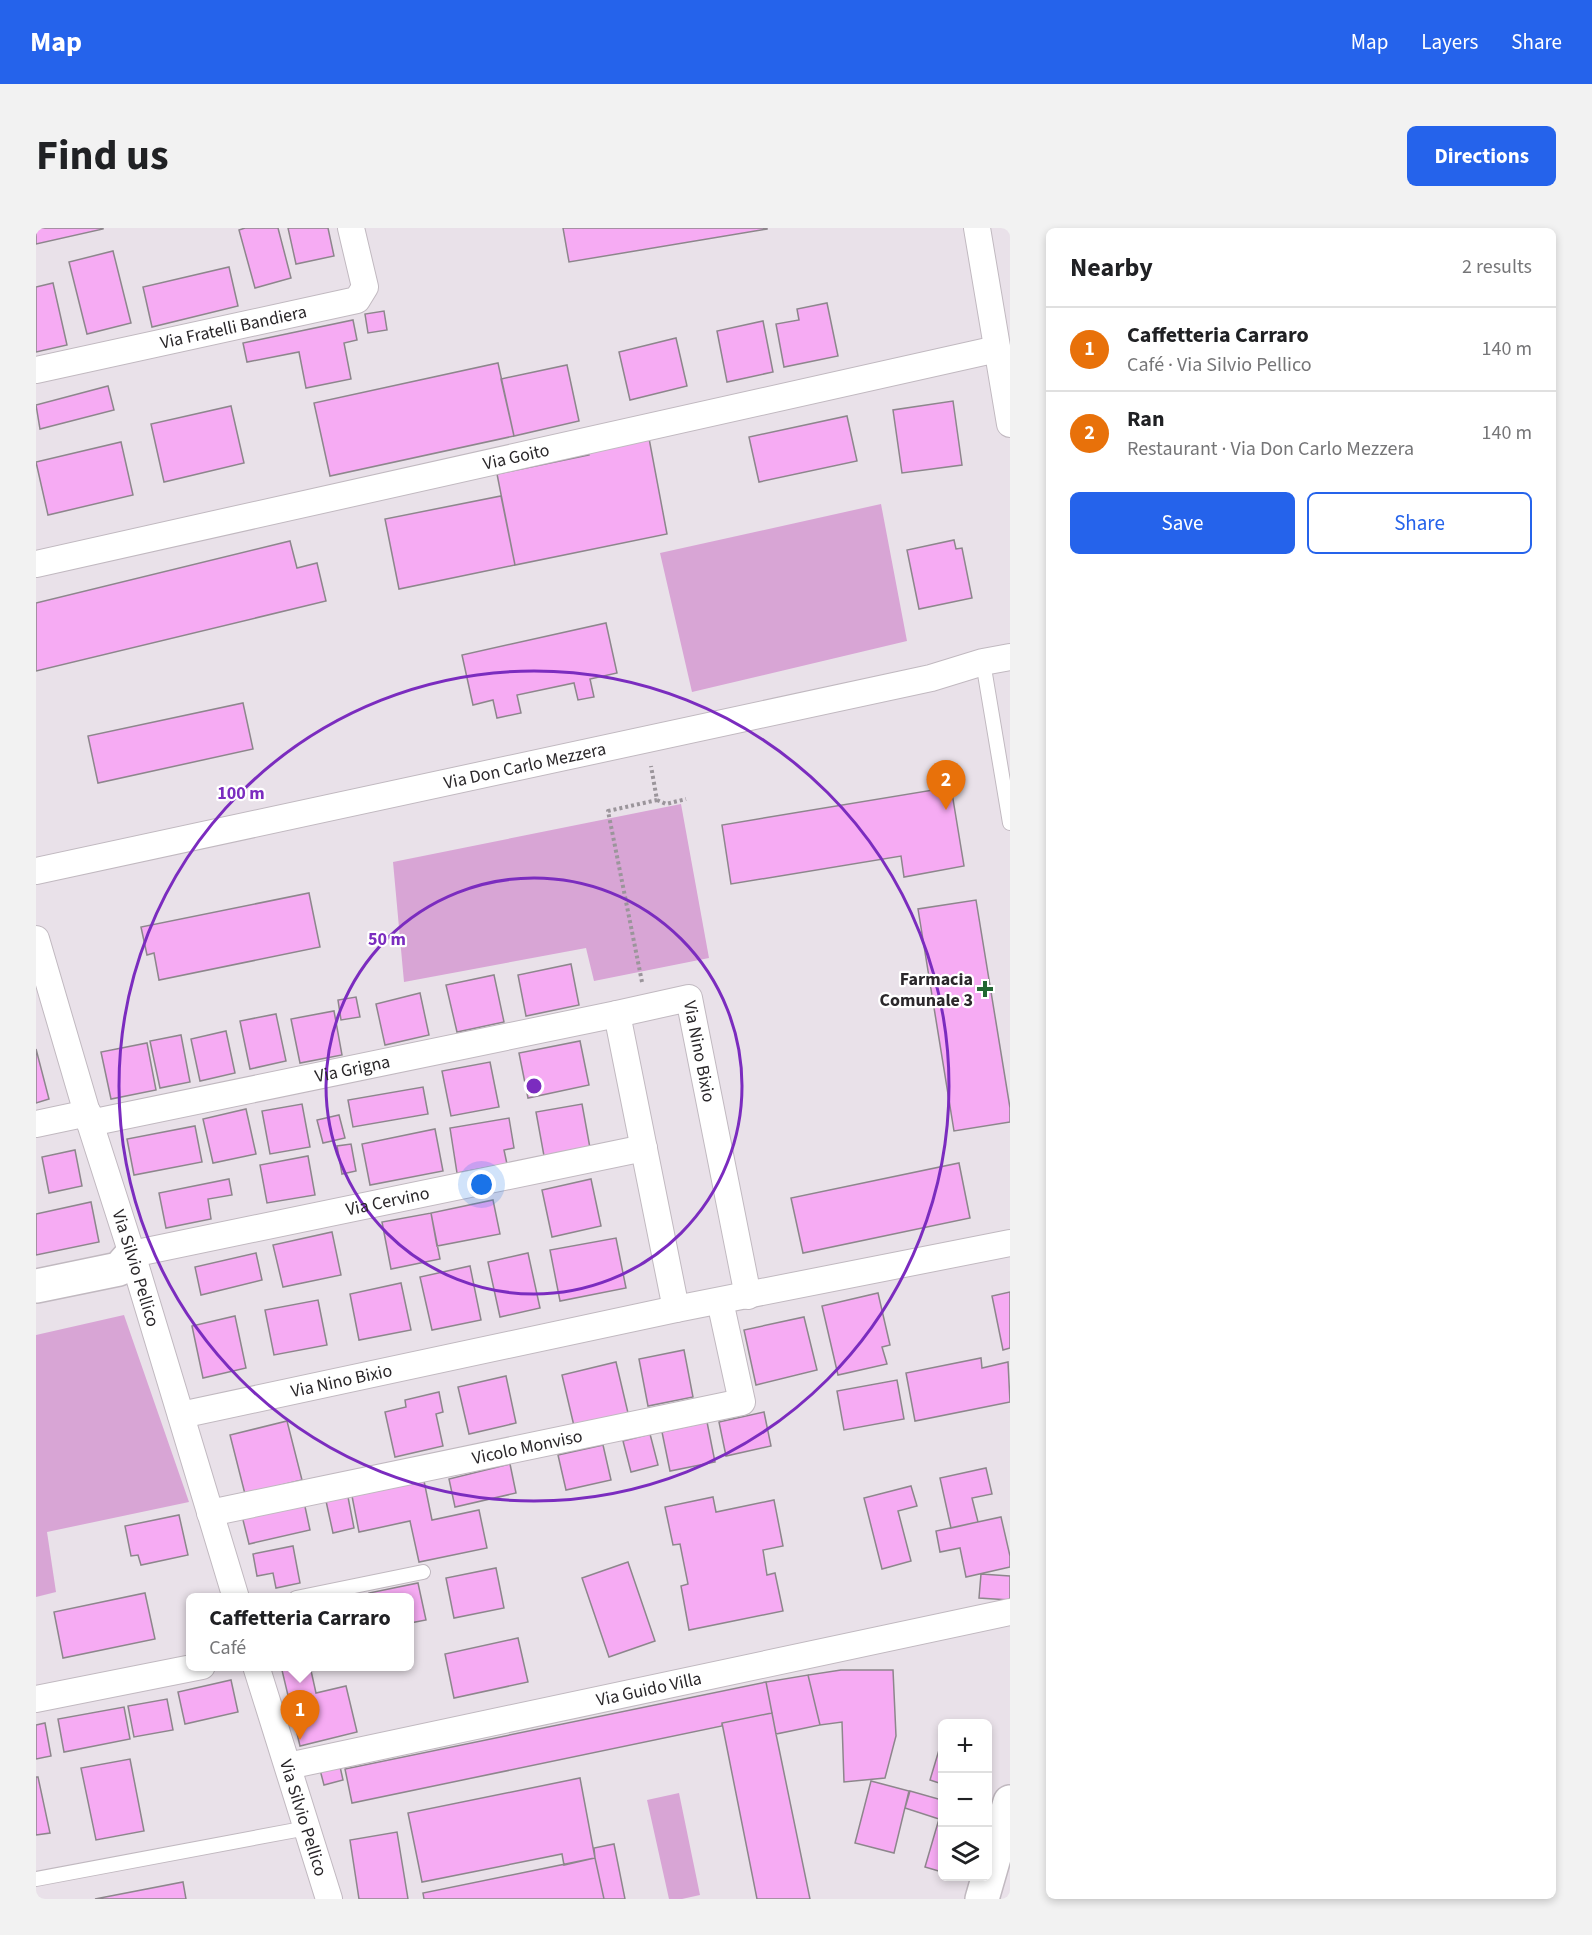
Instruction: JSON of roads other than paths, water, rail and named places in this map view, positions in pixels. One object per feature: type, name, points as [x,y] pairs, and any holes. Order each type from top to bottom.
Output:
[{"type":"street","name":"Via Fratelli Bandiera","points":[[36,370],[357,300],[364,287],[351,228]]},
{"type":"street","points":[[976,228],[1010,424]]},
{"type":"street","name":"Via Goito","points":[[36,564],[997,349]]},
{"type":"street","name":"Via Don Carlo Mezzera","points":[[36,871],[931,678],[983,662],[1010,657]]},
{"type":"street","name":"Via Silvio Pellico","points":[[36,939],[234,1593]]},
{"type":"street","name":"Via Nino Bixio","points":[[617,1014],[689,998],[748,1296]]},
{"type":"street","points":[[617,1014],[676,1309]]},
{"type":"street","name":"Via Grigna","points":[[36,1124],[89,1118],[617,1014]]},
{"type":"street","name":"Via Cervino","points":[[132,1254],[644,1148]]},
{"type":"street","name":"Via Nino Bixio","points":[[181,1415],[676,1309],[1010,1243]]},
{"type":"street","points":[[36,1286],[119,1269],[132,1254]]},
{"type":"street","name":"Vicolo Monviso","points":[[210,1513],[742,1402],[720,1301]]},
{"type":"street","name":"Via Guido Villa","points":[[288,1766],[1010,1612]]},
{"type":"street","points":[[36,1700],[186,1669]]},
{"type":"street","name":"Via Silvio Pellico","points":[[258,1671],[329,1899]]},
{"type":"street","points":[[982,1899],[1010,1802]]},
{"type":"lane","points":[[983,662],[1010,823]]},
{"type":"lane","points":[[320,1593],[423,1572]]},
{"type":"lane","points":[[36,1879],[307,1828]]},
{"type":"place","name":"Ran","points":[[946,810]]},
{"type":"place","name":"Farmacia Comunale 3","points":[[985,989]]},
{"type":"place","name":"Caffetteria Carraro","points":[[300,1740]]}]
